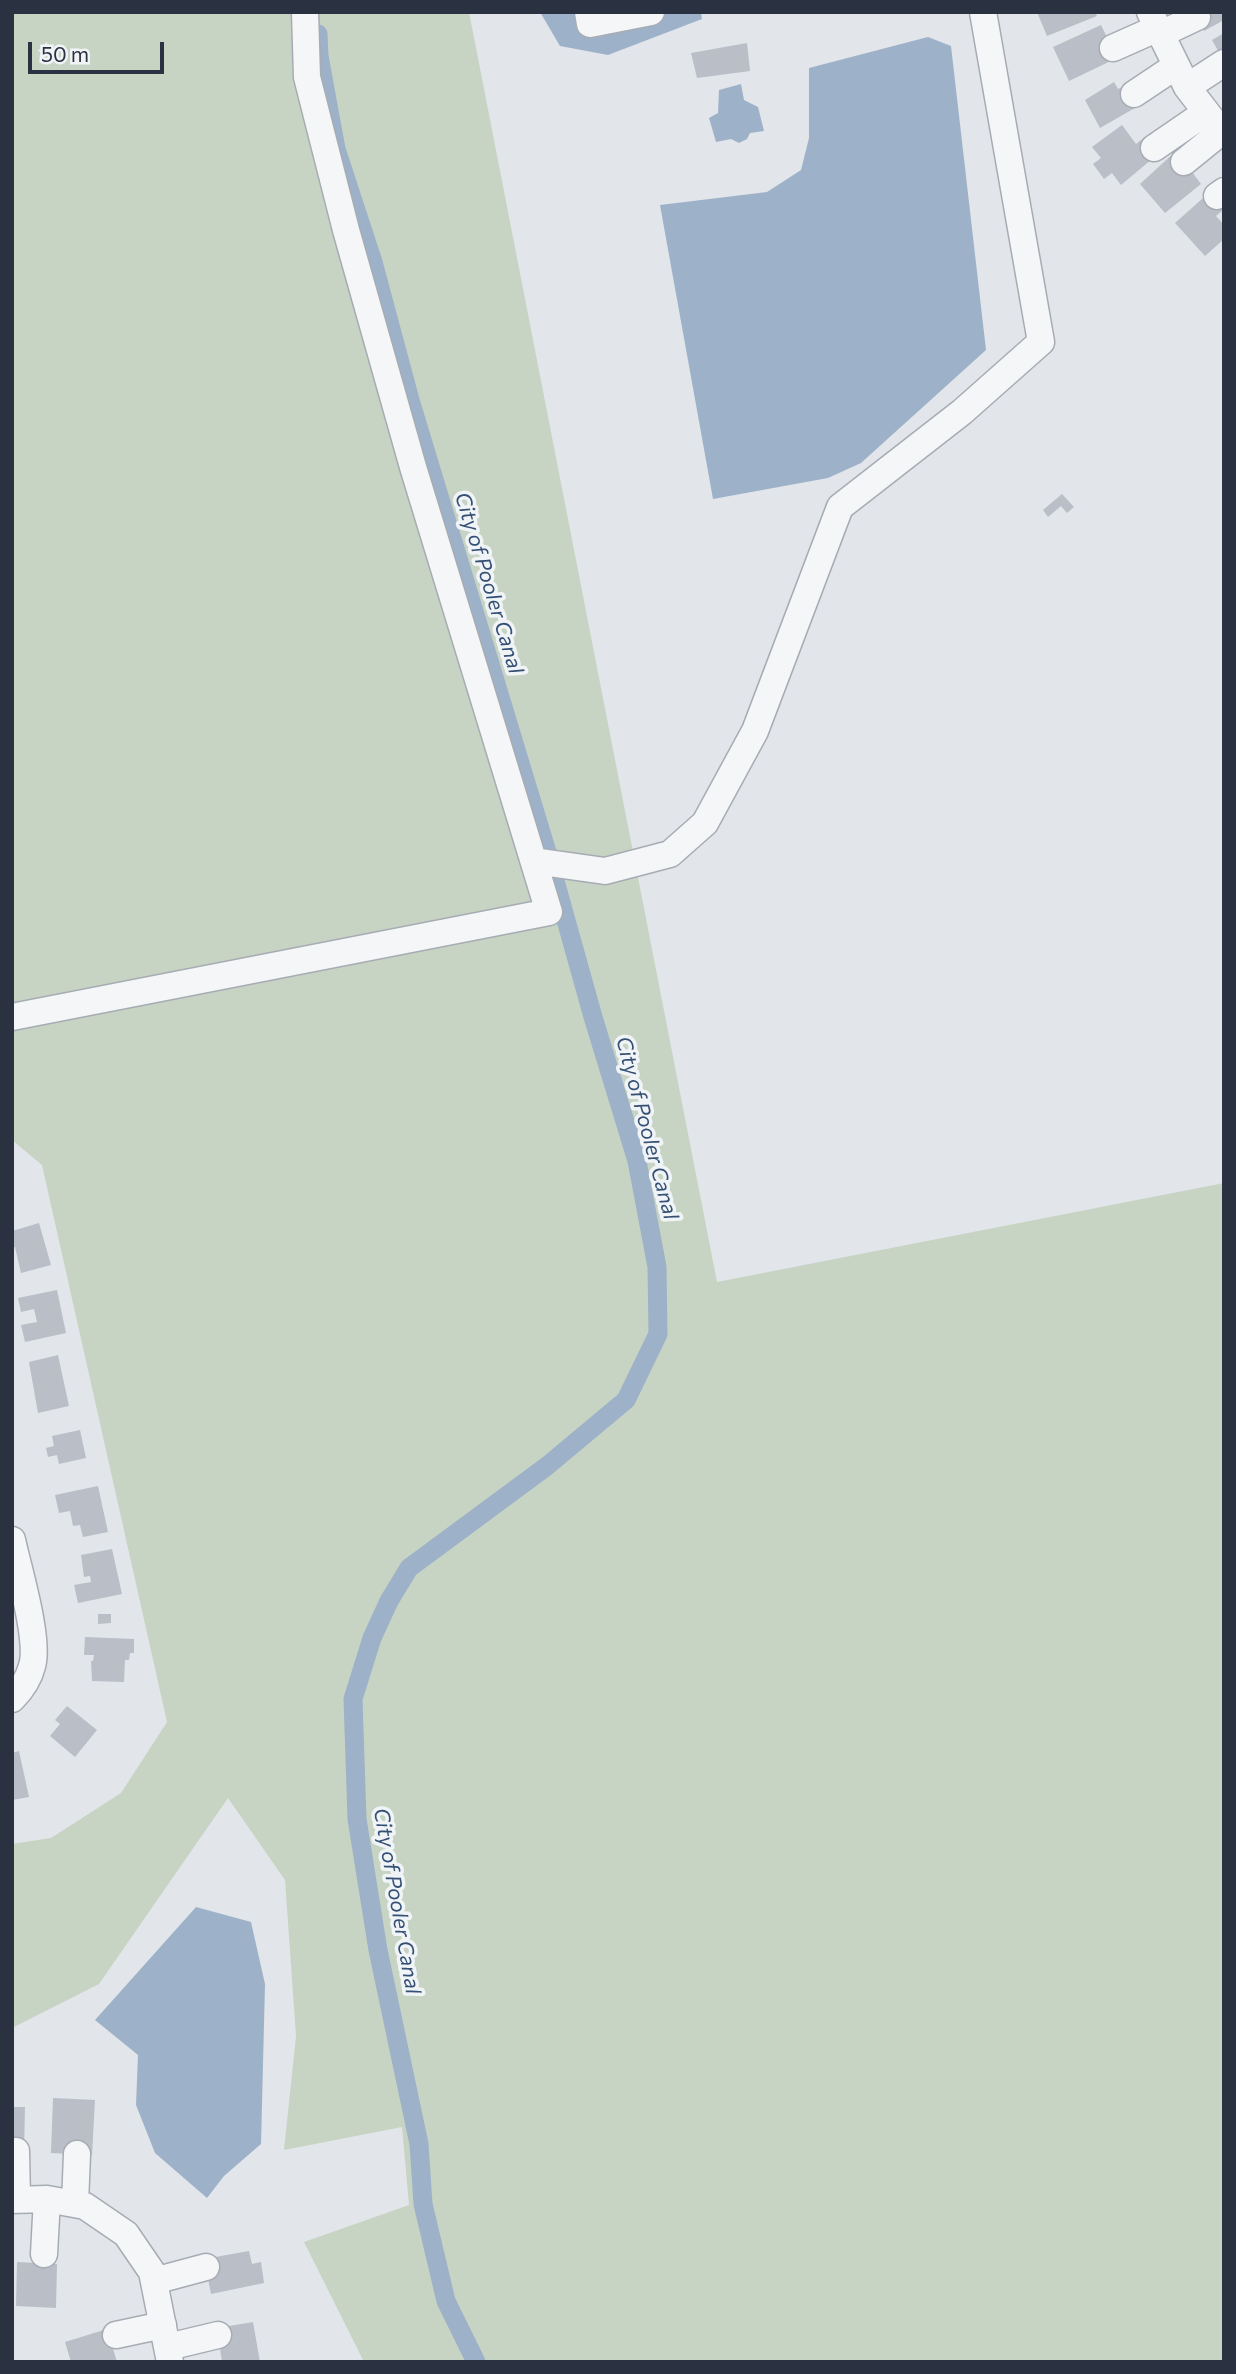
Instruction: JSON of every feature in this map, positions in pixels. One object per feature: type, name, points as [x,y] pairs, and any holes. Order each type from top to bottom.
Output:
[{"type":"street","points":[[12,1017],[549,912],[413,467],[346,230],[307,77],[305,12]]},
{"type":"street","points":[[588,12],[590,24],[651,12]]},
{"type":"street","points":[[534,860],[605,871],[670,854],[705,823],[755,731],[840,507],[962,412],[1041,342],[983,12]]},
{"type":"street","points":[[1113,48],[1156,25],[1197,17]]},
{"type":"street","points":[[1156,25],[1181,76],[1218,124]]},
{"type":"street","points":[[1134,94],[1224,63]]},
{"type":"street","points":[[1154,148],[1218,124]]},
{"type":"street","points":[[1184,162],[1218,124]]},
{"type":"street","points":[[12,1699],[26,1681],[34,1663],[22,1634],[13,1546]]},
{"type":"street","points":[[16,2151],[15,2200],[47,2199],[85,2206],[126,2234],[152,2272],[167,2344]]},
{"type":"street","points":[[75,2204],[77,2154]]},
{"type":"street","points":[[44,2254],[47,2199]]},
{"type":"street","points":[[154,2281],[206,2267]]},
{"type":"street","points":[[116,2335],[167,2344],[218,2335]]},
{"type":"green space","points":[[12,12],[469,12],[717,1282],[1224,1183],[1224,2362],[364,2362],[304,2242],[409,2205],[402,2127],[284,2150],[296,2036],[285,1880],[228,1798],[99,1984],[12,2028],[12,1844],[51,1838],[121,1793],[167,1722],[42,1165],[12,1140]]},
{"type":"water","points":[[540,12],[701,12],[702,19],[608,55],[560,46]]},
{"type":"water","points":[[928,37],[951,46],[986,350],[861,463],[828,478],[713,499],[660,205],[767,192],[801,170],[809,138],[809,68]]},
{"type":"water","points":[[741,84],[744,100],[758,107],[764,131],[750,133],[747,139],[739,143],[731,139],[716,142],[709,118],[718,113],[719,90]]},
{"type":"water","points":[[196,1907],[251,1922],[265,1984],[261,2144],[224,2176],[207,2198],[155,2153],[136,2105],[138,2055],[95,2020]]},
{"type":"building","points":[[1037,12],[1095,12],[1097,16],[1047,36]]},
{"type":"building","points":[[1194,12],[1224,12],[1224,20],[1204,31]]},
{"type":"building","points":[[1101,25],[1117,58],[1069,81],[1053,47]]},
{"type":"building","points":[[1224,33],[1224,61],[1212,40]]},
{"type":"building","points":[[747,43],[750,71],[697,78],[691,53]]},
{"type":"building","points":[[1114,82],[1118,89],[1124,86],[1140,105],[1100,128],[1085,100]]},
{"type":"building","points":[[1122,125],[1136,144],[1145,137],[1158,154],[1121,185],[1112,173],[1104,179],[1093,164],[1101,158],[1092,147]]},
{"type":"building","points":[[1176,151],[1201,184],[1165,213],[1140,184]]},
{"type":"building","points":[[1212,190],[1224,204],[1224,209],[1216,216],[1224,225],[1224,239],[1205,256],[1175,223]]},
{"type":"building","points":[[1062,494],[1074,507],[1067,513],[1061,506],[1048,517],[1043,510]]},
{"type":"building","points":[[39,1223],[51,1265],[21,1273],[15,1247],[12,1248],[12,1231]]},
{"type":"building","points":[[57,1290],[66,1333],[25,1342],[21,1325],[37,1322],[34,1309],[21,1312],[18,1298]]},
{"type":"building","points":[[58,1355],[69,1406],[38,1413],[29,1362]]},
{"type":"building","points":[[80,1430],[86,1458],[59,1464],[57,1455],[48,1457],[46,1448],[54,1446],[52,1436]]},
{"type":"building","points":[[98,1486],[108,1532],[83,1537],[80,1525],[73,1526],[70,1511],[59,1513],[55,1495]]},
{"type":"building","points":[[112,1549],[122,1594],[78,1603],[74,1585],[91,1582],[90,1576],[84,1577],[81,1555]]},
{"type":"building","points":[[98,1614],[111,1614],[111,1623],[98,1624]]},
{"type":"building","points":[[85,1637],[134,1639],[134,1653],[130,1653],[129,1660],[125,1660],[124,1682],[92,1681],[91,1661],[94,1655],[84,1655]]},
{"type":"building","points":[[67,1706],[97,1730],[75,1757],[50,1736],[60,1724],[55,1720]]},
{"type":"building","points":[[19,1751],[29,1797],[12,1800],[12,1753]]},
{"type":"building","points":[[53,2098],[95,2100],[92,2155],[51,2153]]},
{"type":"building","points":[[12,2107],[25,2107],[24,2152],[12,2151]]},
{"type":"building","points":[[249,2251],[252,2264],[261,2262],[264,2283],[211,2294],[204,2259]]},
{"type":"building","points":[[17,2262],[57,2264],[56,2308],[16,2306]]},
{"type":"building","points":[[253,2322],[260,2362],[222,2362],[217,2328]]},
{"type":"building","points":[[107,2329],[117,2362],[71,2362],[65,2342]]},
{"type":"waterway","name":"City of Pooler Canal","points":[[318,34],[319,56],[336,149],[373,262],[410,400],[637,1161],[657,1267],[658,1334],[626,1400],[547,1466],[409,1568],[389,1601],[372,1638],[353,1699],[357,1819],[378,1950],[419,2144],[423,2204],[446,2301],[476,2362]]}]
